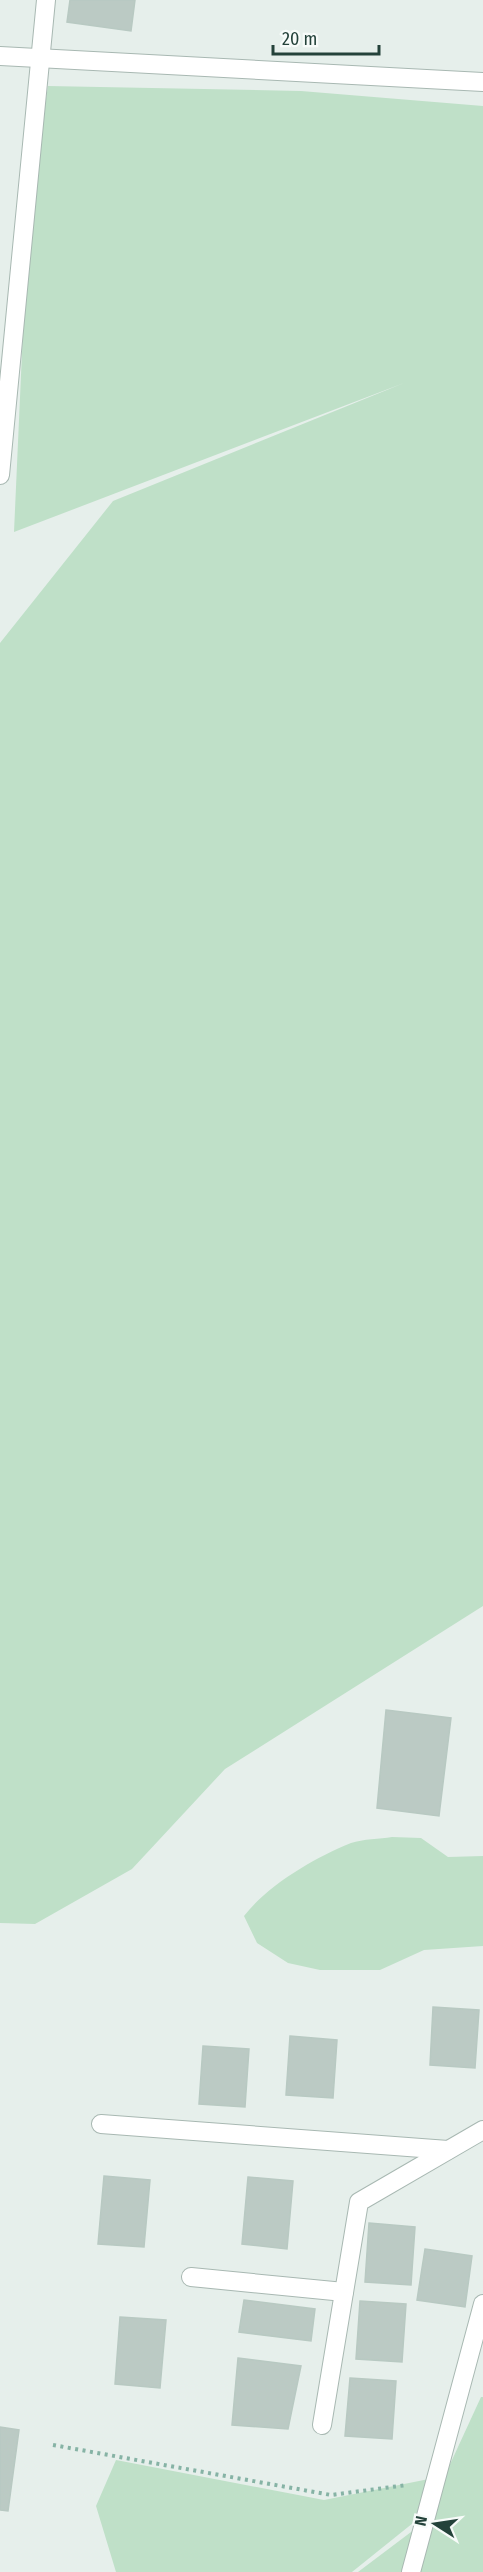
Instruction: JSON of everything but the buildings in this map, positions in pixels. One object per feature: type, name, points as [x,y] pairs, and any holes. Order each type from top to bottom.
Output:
[{"type":"street","points":[[0,475],[46,0]]},
{"type":"street","points":[[0,56],[483,82]]},
{"type":"street","points":[[101,2124],[448,2150]]},
{"type":"street","points":[[322,2425],[358,2202],[483,2130]]},
{"type":"street","points":[[191,2277],[344,2292]]},
{"type":"street","points":[[411,2572],[483,2304]]},
{"type":"path","points":[[53,2445],[331,2495],[392,2489],[436,2477]]},
{"type":"green space","points":[[48,86],[301,91],[483,106],[483,1606],[225,1769],[132,1869],[35,1924],[0,1923],[0,643],[113,501],[404,383],[14,532],[28,218]]},
{"type":"green space","points":[[392,1837],[421,1838],[448,1857],[483,1856],[483,1946],[424,1950],[380,1970],[320,1970],[288,1963],[257,1943],[244,1916],[279,1883],[322,1856],[351,1843]]},
{"type":"green space","points":[[481,2397],[483,2397],[483,2572],[358,2572],[423,2523]]},
{"type":"green space","points":[[116,2460],[324,2500],[429,2479],[413,2523],[352,2572],[116,2572],[96,2506]]}]
